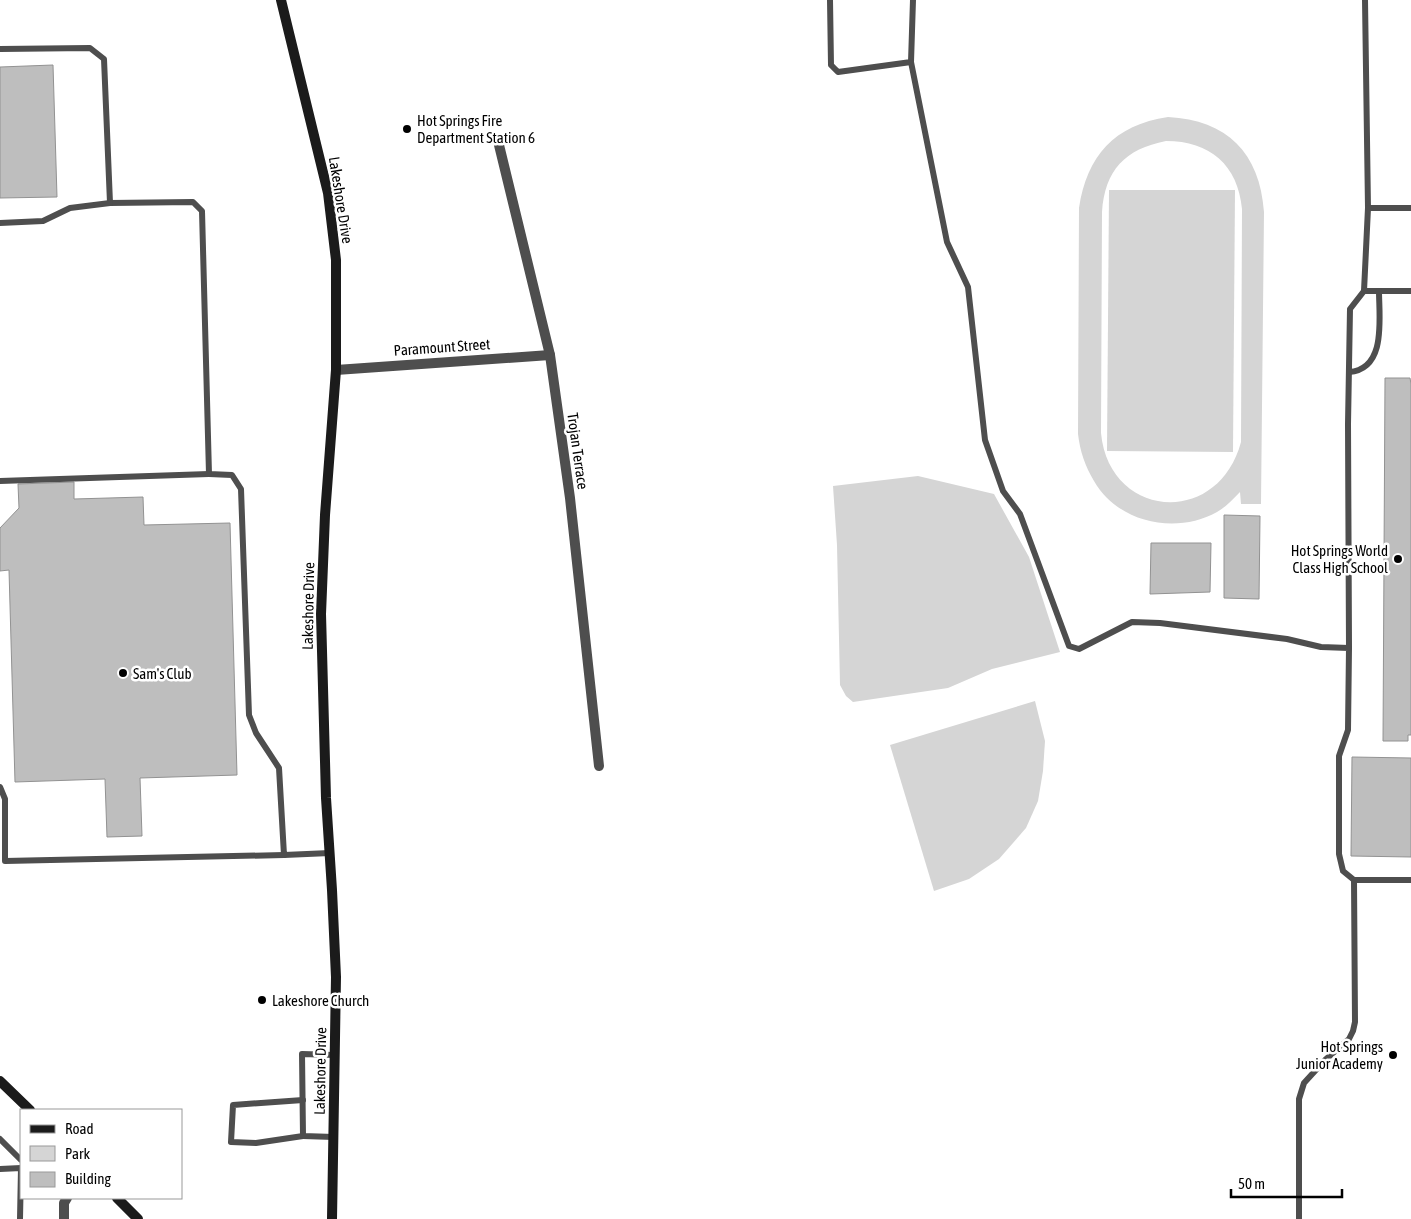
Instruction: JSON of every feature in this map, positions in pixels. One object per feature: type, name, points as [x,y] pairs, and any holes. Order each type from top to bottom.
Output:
[{"type":"street","name":"Lakeshore Drive","points":[[282,0],[328,193],[336,260],[336,370],[325,515],[321,614],[326,798],[336,977],[332,1219]]},
{"type":"street","name":"Trojan Terrace","points":[[499,145],[550,355],[570,498],[598,766]]},
{"type":"street","name":"Paramount Street","points":[[336,370],[550,355]]},
{"type":"street","points":[[0,1080],[29,1109]]},
{"type":"street","points":[[64,1219],[64,1203],[66,1199]]},
{"type":"street","points":[[118,1199],[138,1219]]},
{"type":"lane","points":[[830,0],[830,65],[838,72],[911,62]]},
{"type":"lane","points":[[914,0],[911,62],[948,242],[968,287],[985,440],[1004,491],[1020,514],[1068,646],[1079,649],[1132,622],[1160,623],[1287,639],[1321,647],[1350,648]]},
{"type":"lane","points":[[1365,0],[1368,208],[1364,291],[1350,309],[1350,648],[1348,730],[1339,756],[1339,854],[1343,871],[1354,880],[1411,880]]},
{"type":"lane","points":[[0,49],[90,48],[104,59],[110,203]]},
{"type":"lane","points":[[0,223],[43,221],[70,208],[110,203],[193,202],[202,212],[209,474]]},
{"type":"lane","points":[[1368,208],[1411,208]]},
{"type":"lane","points":[[1364,291],[1411,291]]},
{"type":"lane","points":[[1349,372],[1365,368],[1373,358],[1376,350],[1379,333],[1379,291]]},
{"type":"lane","points":[[0,481],[209,474],[232,475],[240,490],[249,715],[256,733],[279,768],[284,855]]},
{"type":"lane","points":[[0,787],[5,799],[5,861],[330,853]]},
{"type":"lane","points":[[1299,1219],[1299,1099],[1304,1083],[1349,1039],[1353,1031],[1354,880]]},
{"type":"lane","points":[[303,1136],[302,1054],[335,1054]]},
{"type":"lane","points":[[303,1100],[234,1105],[231,1142],[256,1143],[303,1136],[334,1137]]},
{"type":"lane","points":[[0,1139],[20,1159]]},
{"type":"lane","points":[[0,1169],[20,1166]]},
{"type":"lane","points":[[20,1199],[20,1219]]},
{"type":"green space","points":[[1168,117],[1189,120],[1207,125],[1223,133],[1237,144],[1256,173],[1264,212],[1261,504],[1241,504],[1240,492],[1217,512],[1201,519],[1184,523],[1149,521],[1118,507],[1104,495],[1094,481],[1083,458],[1078,434],[1079,208],[1083,189],[1096,158],[1106,146],[1132,127]],"holes":[[[1166,141],[1196,145],[1219,158],[1235,180],[1239,193],[1242,209],[1241,442],[1229,470],[1211,489],[1189,500],[1165,502],[1143,496],[1123,483],[1108,462],[1101,433],[1102,212],[1104,197],[1113,173],[1129,156],[1139,150]]]},
{"type":"green space","points":[[1109,190],[1235,190],[1233,452],[1107,451]]},
{"type":"green space","points":[[918,476],[994,494],[1029,557],[1060,652],[992,669],[948,688],[853,702],[846,696],[840,685],[837,545],[833,486]]},
{"type":"green space","points":[[1035,701],[1045,741],[1043,771],[1038,801],[1026,828],[999,859],[969,879],[934,891],[890,745]]},
{"type":"building","points":[[53,65],[57,197],[0,198],[0,67]]},
{"type":"building","name":"Hot Springs World Class High School","points":[[1385,378],[1410,378],[1411,384],[1411,735],[1408,735],[1408,741],[1383,741]]},
{"type":"building","name":"Sam's Club","points":[[74,482],[74,499],[143,497],[144,525],[230,523],[237,775],[140,778],[142,836],[107,837],[105,779],[15,782],[9,570],[0,571],[0,528],[19,508],[18,484]]},
{"type":"building","points":[[1224,515],[1260,516],[1259,599],[1224,598]]},
{"type":"building","points":[[1151,543],[1211,543],[1210,592],[1150,594]]},
{"type":"building","points":[[1352,757],[1411,758],[1411,857],[1351,856]]},
{"type":"place","name":"Hot Springs Fire Department Station 6","points":[[407,129]]},
{"type":"place","name":"Hot Springs World Class High School","points":[[1398,559]]},
{"type":"place","name":"Sam's Club","points":[[123,673]]},
{"type":"place","name":"Lakeshore Church","points":[[262,1000]]},
{"type":"place","name":"Hot Springs Junior Academy","points":[[1393,1055]]}]
